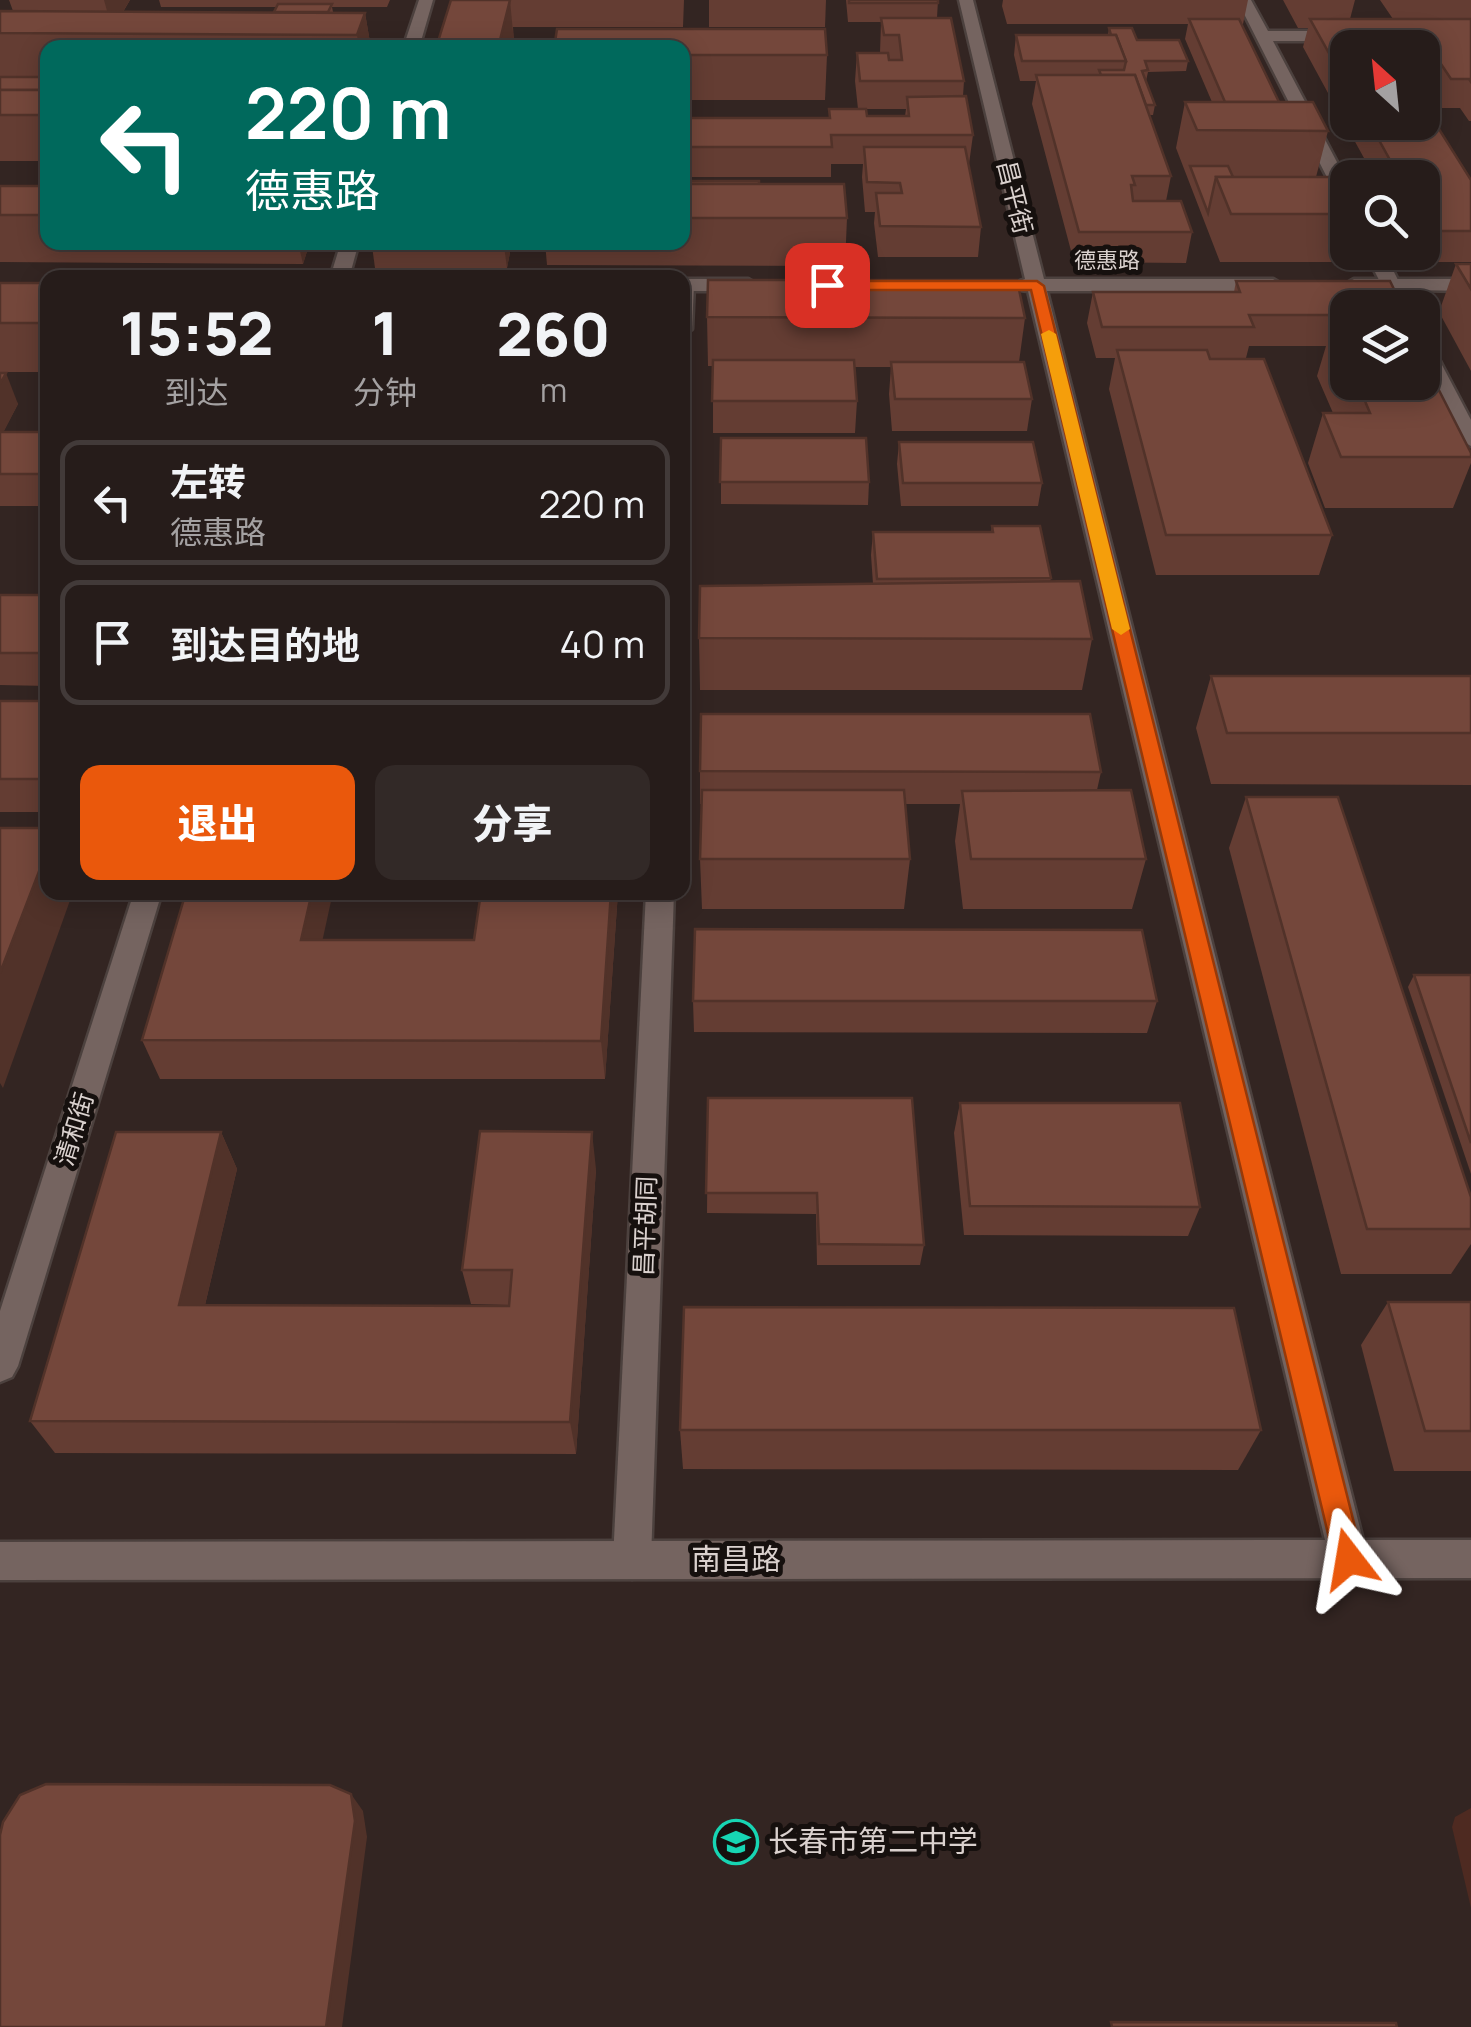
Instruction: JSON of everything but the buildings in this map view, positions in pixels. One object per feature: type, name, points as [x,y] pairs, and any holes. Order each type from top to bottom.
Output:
[{"type":"street","points":[[414,40],[426,0]]},
{"type":"street","name":"昌平街","points":[[966,0],[1349,1559]]},
{"type":"street","points":[[1244,0],[1330,166]]},
{"type":"street","points":[[1262,36],[1330,36]]},
{"type":"street","points":[[1383,270],[1393,290]]},
{"type":"street","points":[[690,285],[764,285]]},
{"type":"street","name":"德惠路","points":[[998,286],[1292,286]]},
{"type":"street","points":[[1332,286],[1471,286]]},
{"type":"street","points":[[1440,381],[1471,440]]},
{"type":"street","name":"清和街","points":[[0,1366],[146,900]]},
{"type":"street","name":"昌平胡同","points":[[632,1560],[660,900]]},
{"type":"street","name":"南昌路","points":[[0,1561],[1471,1559]]},
{"type":"shaded area","points":[[1471,1808],[1471,1908],[1452,1827],[1455,1817]]},
{"type":"slow traffic","points":[[1049,334],[1121,629]]},
{"type":"place","name":"长春市第二中学","points":[[736,1842]]},
{"type":"route","points":[[827,285],[1037,286],[1349,1559]]}]
